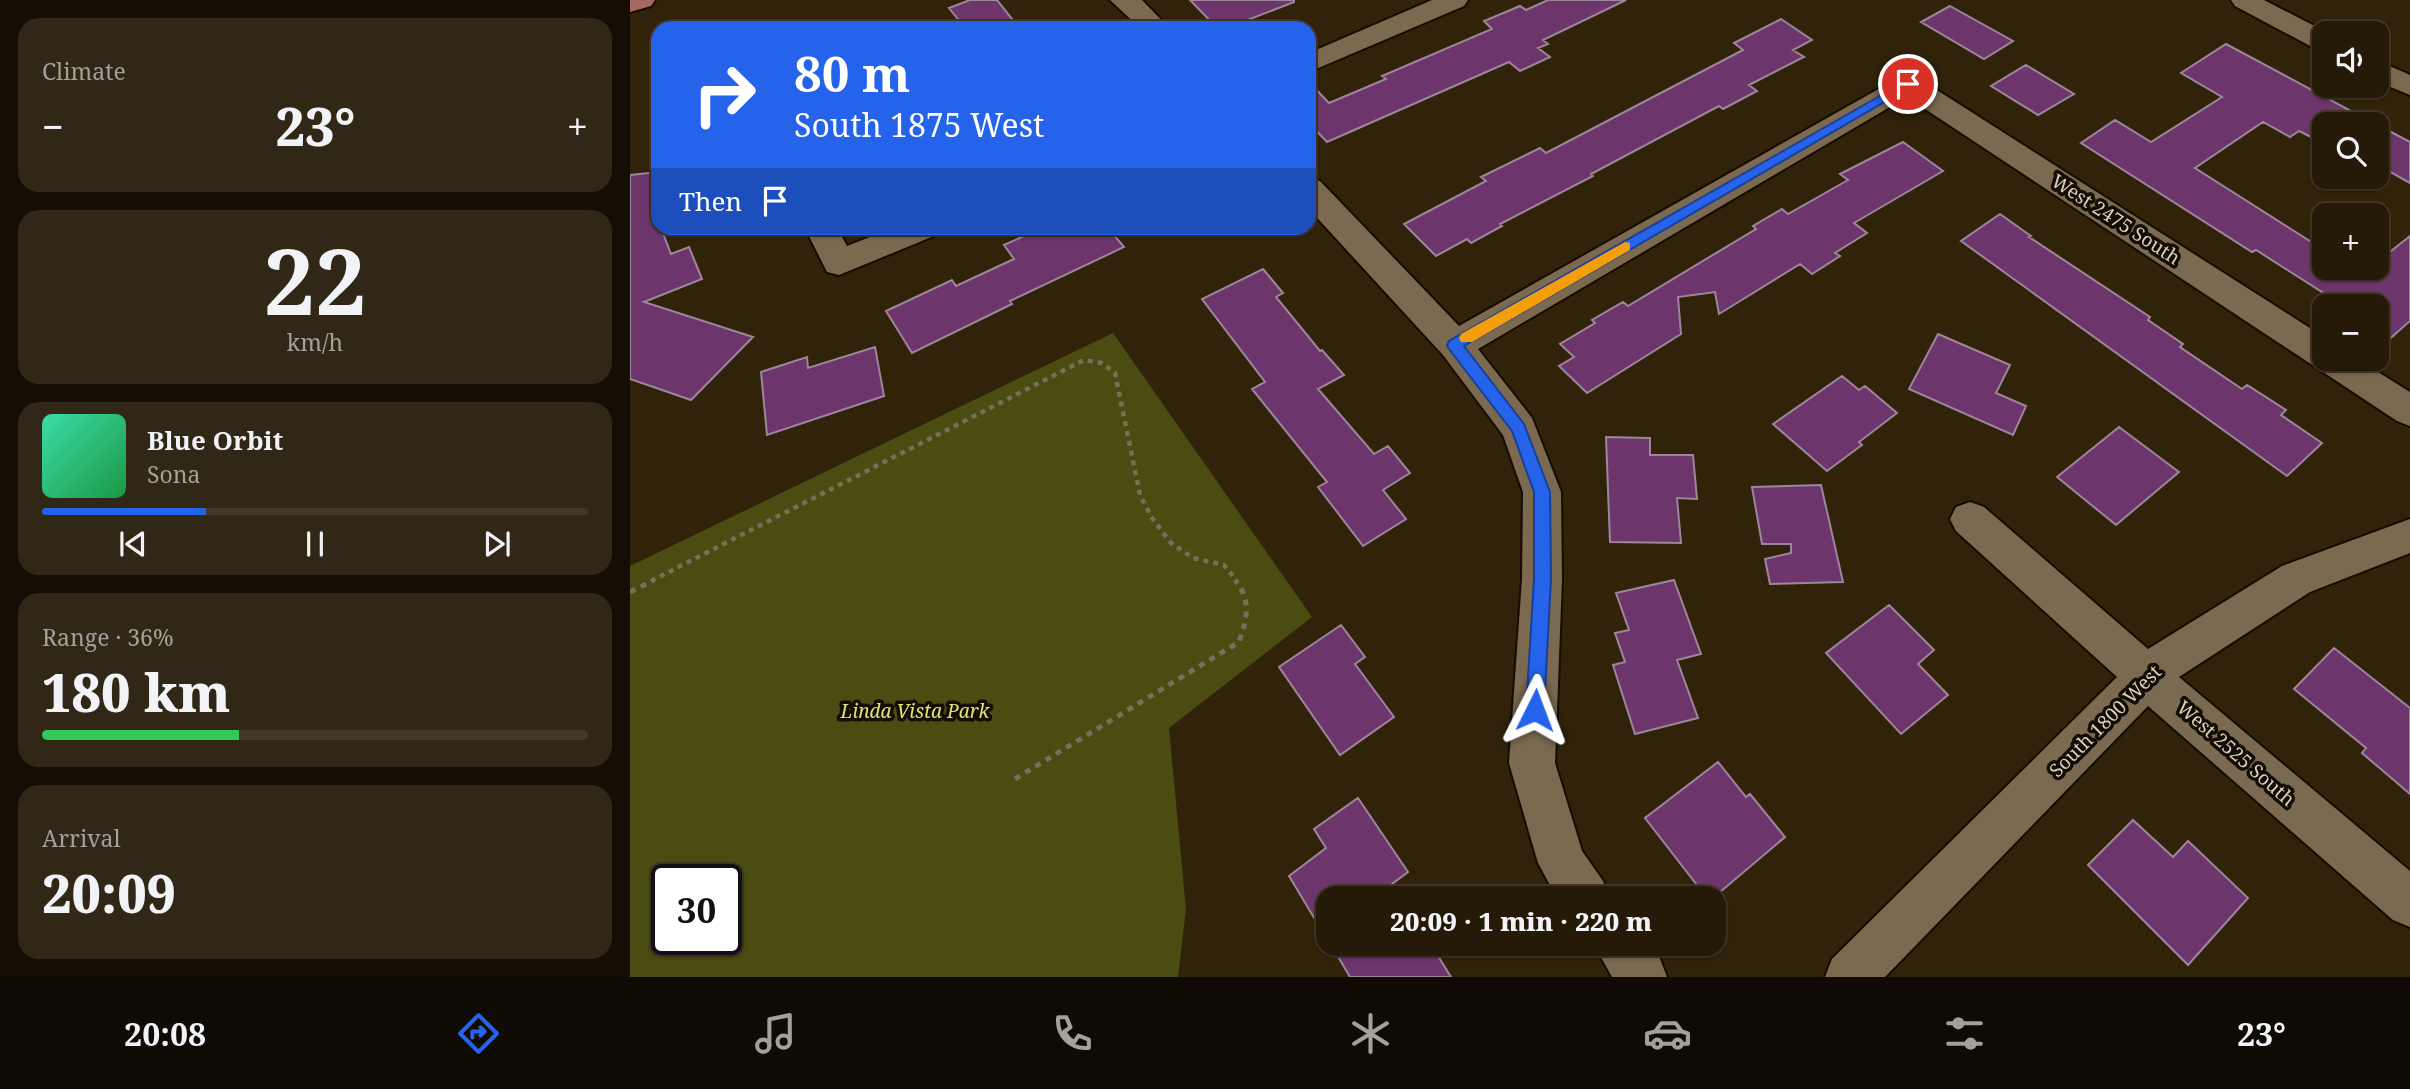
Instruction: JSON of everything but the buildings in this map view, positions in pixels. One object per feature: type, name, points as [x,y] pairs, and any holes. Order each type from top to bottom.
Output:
[{"type":"main road","points":[[630,4],[642,0]]},
{"type":"street","points":[[1123,0],[1130,3],[1148,21]]},
{"type":"street","points":[[1316,60],[1455,0]]},
{"type":"street","points":[[2244,0],[2312,36]]},
{"type":"street","points":[[2389,76],[2410,86]]},
{"type":"street","name":"West 2475 South","points":[[1455,345],[1908,84],[2312,347]]},
{"type":"street","points":[[1316,196],[1455,345],[1518,429],[1542,492],[1542,579],[1532,763],[1562,863],[1578,886]]},
{"type":"street","points":[[825,235],[839,263],[906,235]]},
{"type":"street","points":[[2348,371],[2410,411]]},
{"type":"street","name":"West 2525 South","points":[[1970,519],[2087,624],[2149,675],[2183,708],[2410,903]]},
{"type":"street","name":"South 1800 West","points":[[1850,977],[2149,675],[2172,656],[2296,579],[2410,536]]},
{"type":"street","points":[[1627,956],[1642,977]]},
{"type":"path","points":[[630,592],[1084,360],[1102,363],[1115,373],[1140,495],[1152,518],[1171,543],[1193,558],[1224,565],[1245,592],[1248,617],[1239,642],[1015,779]]},
{"type":"green space","name":"Linda Vista Park","points":[[1113,333],[1312,617],[1169,728],[1186,909],[1178,977],[630,977],[630,566]]},
{"type":"slow traffic","points":[[1466,338],[1625,247]]},
{"type":"route","points":[[1535,710],[1542,579],[1542,492],[1518,429],[1455,345],[1908,84]]}]
